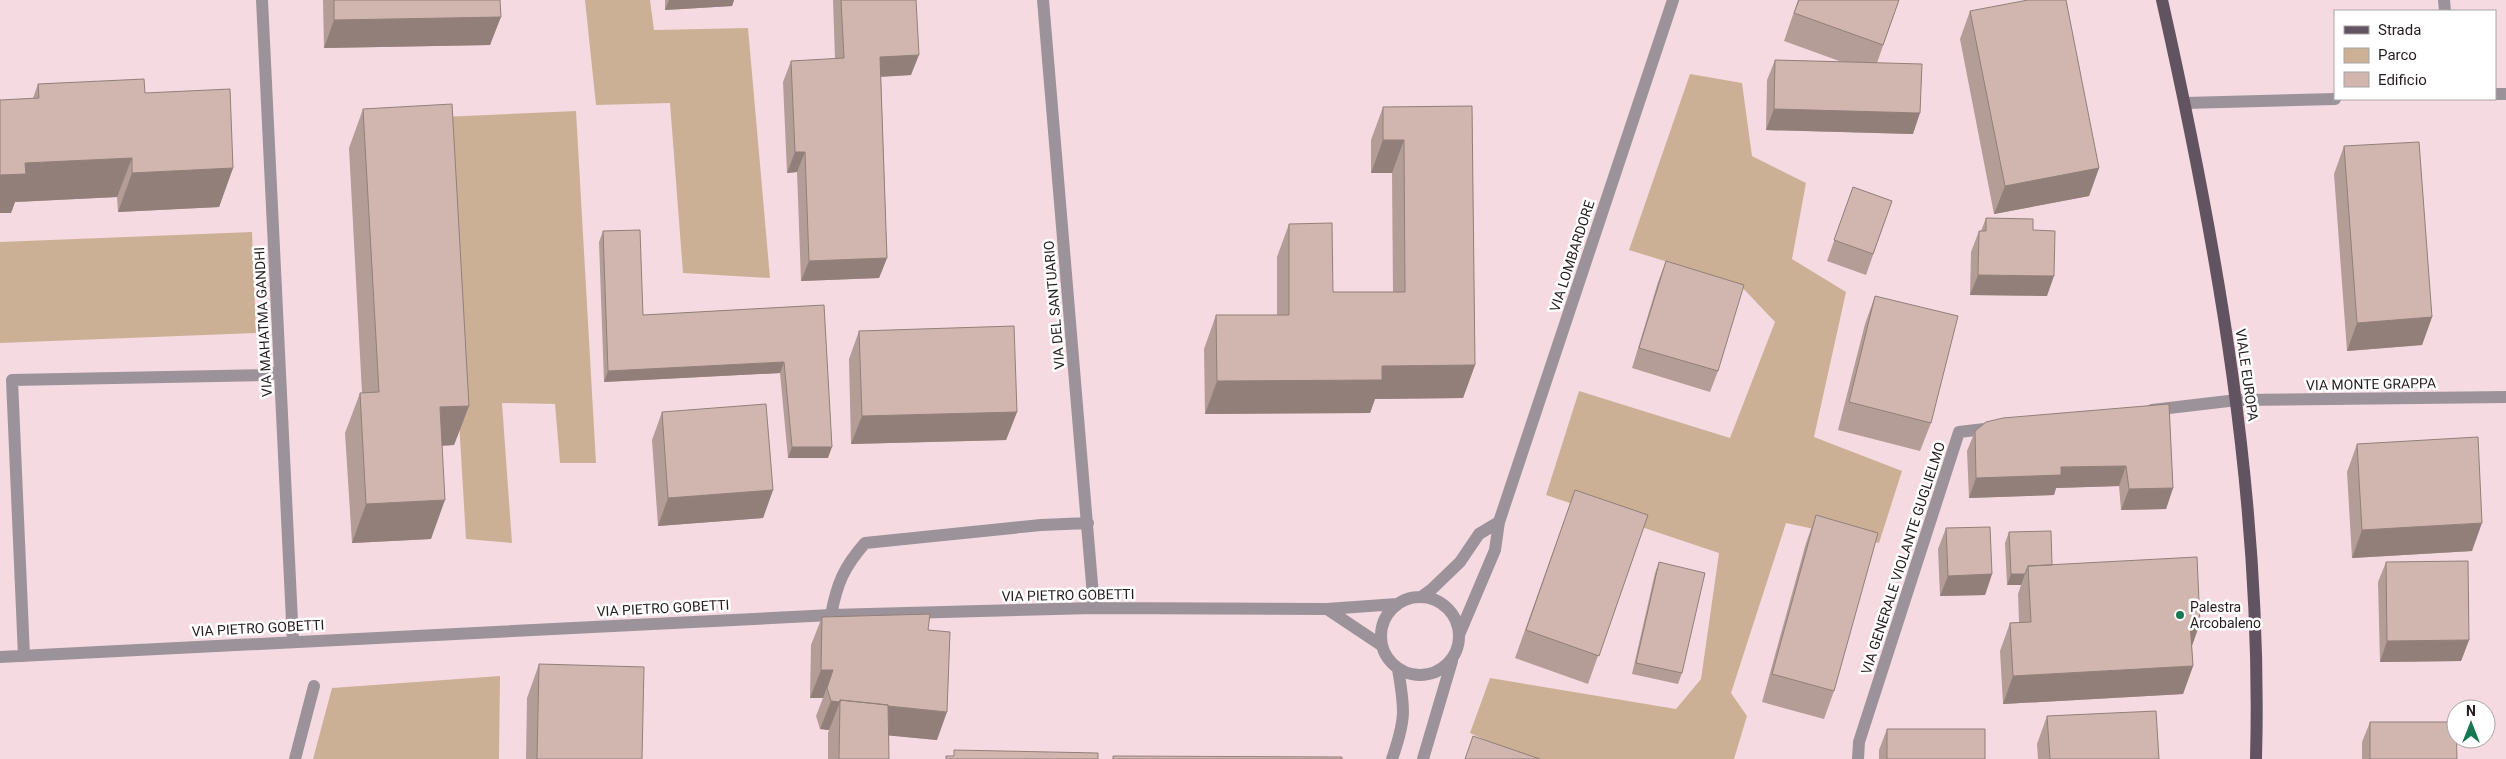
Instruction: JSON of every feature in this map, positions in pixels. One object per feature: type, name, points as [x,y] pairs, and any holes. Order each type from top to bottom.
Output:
[{"type":"main road","name":"VIALE EUROPA","points":[[2162,0],[2185,103],[2228,338],[2236,400],[2246,489],[2255,619],[2256,759]]},
{"type":"street","name":"VIA MAHATMA GANDHI","points":[[262,0],[293,642]]},
{"type":"street","name":"VIA DEL SANTUARIO","points":[[1043,0],[1094,608]]},
{"type":"street","name":"VIA LOMBARDORE","points":[[1459,636],[1495,550],[1499,522],[1673,0]]},
{"type":"street","points":[[2185,103],[2334,98]]},
{"type":"street","points":[[24,656],[12,380],[265,375],[280,372]]},
{"type":"street","name":"VIA MONTE GRAPPA","points":[[2236,400],[2506,397]]},
{"type":"street","points":[[2135,412],[2236,400]]},
{"type":"street","name":"VIA GENERALE VIOLANTE GUGLIELMO","points":[[1858,759],[1859,742],[1959,432],[2008,426]]},
{"type":"street","points":[[1421,597],[1432,590],[1460,562],[1479,534],[1499,522]]},
{"type":"street","points":[[831,615],[836,590],[847,564],[865,543],[1041,525],[1088,523]]},
{"type":"street","points":[[1423,759],[1453,658],[1459,644],[1456,621],[1448,608],[1436,600],[1421,597],[1404,600],[1397,604],[1383,622],[1380,633],[1381,644],[1387,658],[1398,669],[1415,675],[1425,675],[1442,669],[1453,658]]},
{"type":"street","name":"VIA PIETRO GOBETTI","points":[[0,657],[831,615],[1094,608],[1327,609],[1397,604]]},
{"type":"street","points":[[1327,609],[1381,644]]},
{"type":"street","points":[[1392,759],[1403,726],[1404,704],[1398,669]]},
{"type":"street","points":[[295,759],[314,686]]},
{"type":"green space","points":[[585,0],[650,0],[654,30],[748,28],[770,278],[683,273],[670,103],[596,105]]},
{"type":"green space","points":[[1690,74],[1742,83],[1752,156],[1806,183],[1792,259],[1846,292],[1814,437],[1902,471],[1879,543],[1786,523],[1731,693],[1747,716],[1734,759],[1526,759],[1470,733],[1490,678],[1676,709],[1701,679],[1719,553],[1546,495],[1579,391],[1730,438],[1775,322],[1739,284],[1629,250]]},
{"type":"green space","points":[[576,111],[596,463],[560,463],[555,404],[502,403],[512,543],[466,539],[441,117]]},
{"type":"green space","points":[[252,232],[256,333],[0,343],[0,242]]},
{"type":"green space","points":[[500,676],[499,759],[313,759],[332,688]]},
{"type":"building","points":[[334,0],[500,0],[501,17],[334,20]]},
{"type":"building","points":[[841,0],[916,0],[919,55],[880,57],[887,258],[809,261],[805,152],[795,152],[791,61],[844,58]]},
{"type":"building","points":[[1799,0],[1899,0],[1883,45],[1794,13]]},
{"type":"building","points":[[2028,0],[2066,0],[2099,168],[2005,186],[1970,11]]},
{"type":"building","points":[[1775,60],[1922,64],[1920,113],[1774,109]]},
{"type":"building","points":[[144,79],[145,93],[230,89],[233,168],[132,173],[132,158],[25,163],[26,174],[0,175],[0,100],[39,98],[38,84]]},
{"type":"building","points":[[452,104],[469,406],[440,407],[445,500],[366,504],[360,393],[379,392],[363,109]]},
{"type":"building","points":[[1472,106],[1475,365],[1382,366],[1382,380],[1217,381],[1216,315],[1289,315],[1289,224],[1332,223],[1333,292],[1405,292],[1404,140],[1383,140],[1383,107]]},
{"type":"building","points":[[2419,142],[2432,317],[2357,323],[2344,146]]},
{"type":"building","points":[[1853,187],[1892,201],[1873,254],[1834,240]]},
{"type":"building","points":[[1986,218],[2033,219],[2033,230],[2055,231],[2054,276],[1978,275],[1979,231],[1986,231]]},
{"type":"building","points":[[640,230],[643,315],[824,305],[832,447],[792,447],[784,362],[608,371],[603,231]]},
{"type":"building","points":[[1666,261],[1744,285],[1718,371],[1639,348]]},
{"type":"building","points":[[1875,296],[1958,316],[1931,423],[1849,402]]},
{"type":"building","points":[[1014,326],[1017,412],[862,416],[859,331]]},
{"type":"building","points":[[766,404],[773,490],[668,498],[662,412]]},
{"type":"building","points":[[2169,404],[2173,488],[2129,489],[2126,466],[2061,467],[2061,475],[1976,478],[1975,431],[1986,422],[2003,418]]},
{"type":"building","points":[[2478,437],[2482,523],[2362,530],[2357,444]]},
{"type":"building","points":[[1575,490],[1648,515],[1599,656],[1526,630]]},
{"type":"building","points":[[1816,515],[1878,533],[1834,691],[1772,674]]},
{"type":"building","points":[[1990,527],[1992,574],[1948,576],[1946,528]]},
{"type":"building","points":[[2051,531],[2052,565],[2028,566],[2025,574],[2011,574],[2009,532]]},
{"type":"building","points":[[2197,557],[2200,623],[2190,623],[2193,666],[2013,676],[2010,623],[2031,622],[2028,566]]},
{"type":"building","points":[[2468,561],[2469,640],[2387,641],[2386,562]]},
{"type":"building","points":[[1659,562],[1705,573],[1682,673],[1636,663]]},
{"type":"building","points":[[930,614],[928,630],[950,632],[947,712],[840,700],[840,702],[831,701],[827,688],[833,670],[821,670],[822,617]]},
{"type":"building","points":[[539,664],[644,667],[642,759],[537,759]]},
{"type":"building","points":[[840,700],[888,705],[889,759],[839,759]]},
{"type":"building","points":[[2156,711],[2159,759],[2050,759],[2047,716]]},
{"type":"building","points":[[2370,722],[2446,722],[2446,749],[2457,749],[2457,759],[2370,759]]},
{"type":"building","points":[[1887,729],[1985,729],[1985,759],[1887,759]]},
{"type":"building","points":[[1473,736],[1540,759],[1465,759]]},
{"type":"building","points":[[954,750],[1098,753],[1098,759],[946,759],[946,756],[954,756]]},
{"type":"building","points":[[1113,756],[1342,757],[1342,759],[1113,759]]},
{"type":"place","name":"Palestra Arcobaleno","points":[[2180,615]]}]
